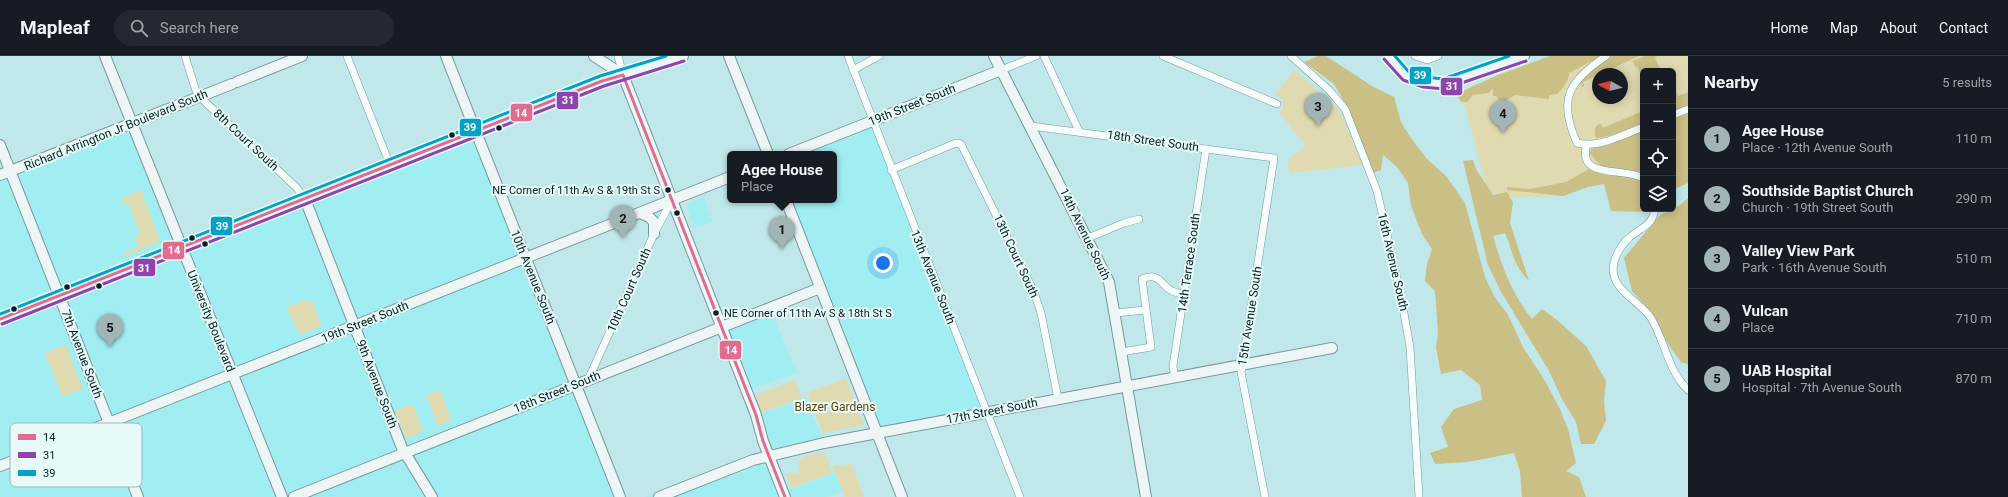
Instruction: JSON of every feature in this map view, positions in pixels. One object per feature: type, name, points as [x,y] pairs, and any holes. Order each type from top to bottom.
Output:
[{"type":"street","name":"University Boulevard","points":[[105,56],[282,497]]},
{"type":"street","name":"8th Court South","points":[[185,56],[196,91],[200,96],[297,188],[305,199]]},
{"type":"street","name":"Richard Arrington Jr Boulevard South","points":[[0,175],[11,172],[300,56]]},
{"type":"street","points":[[347,56],[390,165]]},
{"type":"street","name":"10th Avenue South","points":[[446,56],[620,497]]},
{"type":"street","points":[[594,56],[623,75]]},
{"type":"street","points":[[618,56],[623,75],[756,415],[785,497]]},
{"type":"street","points":[[0,319],[602,81],[683,56]]},
{"type":"street","points":[[729,56],[767,151]]},
{"type":"street","name":"13th Avenue South","points":[[848,56],[891,170],[1020,497]]},
{"type":"street","points":[[853,70],[879,56]]},
{"type":"street","name":"14th Avenue South","points":[[994,56],[1088,238],[1109,282],[1116,314],[1146,497]]},
{"type":"street","name":"19th Street South","points":[[797,151],[1036,56]]},
{"type":"street","points":[[1044,56],[1079,131]]},
{"type":"street","points":[[1163,56],[1277,104]]},
{"type":"street","name":"16th Avenue South","points":[[1291,56],[1329,90],[1345,109],[1376,191],[1400,291],[1410,347],[1419,497]]},
{"type":"street","points":[[1388,56],[1405,75],[1431,84],[1444,84],[1524,56]]},
{"type":"street","points":[[1415,56],[1427,60],[1438,56]]},
{"type":"street","points":[[1606,56],[1580,76],[1569,93],[1567,107],[1577,143],[1587,144],[1625,135],[1640,128]]},
{"type":"street","points":[[1676,114],[1688,109]]},
{"type":"street","name":"18th Street South","points":[[1031,126],[1079,131],[1274,158]]},
{"type":"street","name":"13th Court South","points":[[891,170],[956,143],[960,143],[1040,307],[1058,399]]},
{"type":"street","points":[[1587,144],[1584,155],[1585,159],[1594,168],[1636,173],[1640,176]]},
{"type":"street","name":"7th Avenue South","points":[[0,145],[109,423]]},
{"type":"street","name":"14th Terrace South","points":[[1175,378],[1173,366],[1206,149]]},
{"type":"street","name":"15th Avenue South","points":[[1265,497],[1241,372],[1274,158]]},
{"type":"street","name":"19th Street South","points":[[109,423],[727,178]]},
{"type":"street","name":"9th Avenue South","points":[[305,199],[405,453],[432,497]]},
{"type":"street","name":"10th Court South","points":[[588,380],[654,234],[672,200]]},
{"type":"street","points":[[787,203],[902,497]]},
{"type":"street","points":[[1655,212],[1654,216],[1646,227],[1631,236],[1621,246],[1614,261],[1614,276],[1623,293],[1650,316],[1660,334],[1676,377],[1688,390]]},
{"type":"street","points":[[640,213],[649,217],[654,222],[654,234]]},
{"type":"street","points":[[1088,238],[1124,223],[1139,219]]},
{"type":"street","points":[[1122,352],[1151,347],[1145,310],[1142,280],[1144,278],[1158,279],[1172,292],[1184,294]]},
{"type":"street","name":"18th Street South","points":[[294,497],[820,288]]},
{"type":"street","points":[[1116,314],[1145,310]]},
{"type":"street","name":"17th Street South","points":[[659,497],[769,455],[987,412],[1242,366],[1332,348]]},
{"type":"street","name":"19th Street South","points":[[0,466],[10,462]]},
{"type":"street","name":"7th Avenue South","points":[[134,487],[138,497]]},
{"type":"shaded area","points":[[1318,56],[1326,56],[1372,86],[1394,97],[1401,122],[1411,138],[1427,159],[1446,176],[1465,203],[1485,277],[1494,296],[1508,315],[1523,347],[1545,381],[1560,409],[1568,429],[1576,463],[1566,471],[1579,477],[1586,497],[1522,497],[1520,471],[1514,453],[1468,462],[1435,464],[1430,453],[1448,447],[1441,427],[1454,409],[1482,400],[1480,385],[1461,370],[1441,374],[1436,347],[1438,332],[1435,291],[1425,281],[1427,264],[1432,249],[1422,234],[1411,206],[1408,183],[1397,167],[1383,155],[1381,170],[1373,173],[1349,110],[1334,84],[1304,62]]},
{"type":"shaded area","points":[[1550,56],[1601,56],[1569,73],[1567,82],[1557,94],[1549,95],[1549,99],[1515,95],[1502,103],[1496,96],[1493,96],[1493,88],[1489,93],[1473,95],[1467,102],[1461,102],[1456,94],[1498,75]]},
{"type":"shaded area","points":[[1610,56],[1639,56],[1613,68],[1594,68]]},
{"type":"shaded area","points":[[1645,56],[1657,56],[1655,58],[1660,68],[1640,68],[1640,72],[1637,66],[1635,67],[1633,61]]},
{"type":"shaded area","points":[[1592,70],[1592,78],[1583,82],[1584,87],[1582,87],[1580,81]]},
{"type":"shaded area","points":[[1676,91],[1678,96],[1688,92],[1688,105],[1676,110]]},
{"type":"shaded area","points":[[1640,112],[1640,125],[1618,134],[1597,138],[1595,136],[1595,128],[1597,125],[1601,124],[1603,128]]},
{"type":"shaded area","points":[[1688,112],[1688,183],[1676,189],[1676,140],[1676,118]]},
{"type":"shaded area","points":[[872,121],[987,413],[877,433],[787,203],[837,203],[837,151],[797,151]]},
{"type":"shaded area","points":[[130,126],[181,250],[479,134],[483,136],[625,497],[0,497],[0,177]]},
{"type":"shaded area","points":[[1640,131],[1640,212],[1611,211],[1604,184],[1588,187],[1563,196],[1507,190],[1507,187],[1530,189],[1566,182],[1589,169],[1594,170],[1594,172],[1608,173],[1588,152],[1594,147]]},
{"type":"shaded area","points":[[1473,160],[1476,169],[1493,195],[1507,192],[1513,202],[1510,223],[1529,281],[1523,275],[1516,263],[1505,233],[1493,236],[1500,259],[1513,290],[1525,310],[1532,319],[1542,309],[1557,320],[1586,346],[1606,381],[1604,400],[1606,421],[1594,444],[1581,444],[1576,422],[1563,401],[1549,371],[1500,290],[1488,265],[1463,161]]},
{"type":"shaded area","points":[[704,197],[713,222],[694,227],[686,204]]},
{"type":"shaded area","points":[[1688,198],[1688,364],[1681,362],[1668,344],[1652,313],[1632,291],[1624,258],[1659,216],[1667,212],[1676,212],[1676,207]]},
{"type":"shaded area","points":[[770,308],[797,373],[750,389],[756,415],[806,398],[824,443],[772,454],[785,491],[835,473],[842,491],[825,497],[646,497],[769,455],[721,327]]},
{"type":"green space","points":[[1583,56],[1688,56],[1688,126],[1676,132],[1676,68],[1640,68],[1640,147],[1600,165],[1588,187],[1563,196],[1513,197],[1488,193],[1462,96]]},
{"type":"green space","points":[[1294,70],[1339,109],[1363,165],[1289,173],[1288,159],[1306,146],[1280,113],[1283,107],[1281,105],[1284,100],[1275,95]]},
{"type":"green space","points":[[141,190],[160,241],[124,257],[123,254],[137,247],[136,236],[140,234],[128,202],[123,204],[121,199]]},
{"type":"green space","points":[[307,300],[312,301],[322,326],[300,335],[286,307]]},
{"type":"green space","points":[[65,344],[83,389],[62,396],[45,353]]},
{"type":"green space","name":"Blazer Gardens","points":[[846,378],[864,425],[823,433],[807,393]]},
{"type":"green space","points":[[795,380],[802,398],[760,413],[754,396]]},
{"type":"green space","points":[[440,390],[451,420],[438,426],[426,395]]},
{"type":"green space","points":[[413,404],[423,431],[406,439],[395,410]]},
{"type":"green space","points":[[825,452],[832,473],[791,488],[786,473],[798,474],[801,457]]},
{"type":"green space","points":[[851,464],[864,497],[845,497],[832,466]]},
{"type":"transit line","name":"39","points":[[0,314],[600,76],[666,56]]},
{"type":"transit line","name":"39","points":[[1395,56],[1408,71],[1425,77],[1443,79],[1509,56]]},
{"type":"transit line","name":"31","points":[[1384,59],[1403,80],[1423,87],[1444,89],[1526,61]]},
{"type":"transit line","name":"31","points":[[2,324],[604,86],[684,61]]},
{"type":"transit line","name":"14","points":[[0,319],[602,81],[623,75],[756,415],[763,441],[785,497]]},
{"type":"place","name":"Valley View Park","points":[[1318,126]]},
{"type":"place","name":"Vulcan","points":[[1503,133]]},
{"type":"place","name":"NE Corner of 11th Av S & 19th St S","points":[[668,190]]},
{"type":"place","name":"Southside Baptist Church","points":[[623,238]]},
{"type":"place","name":"Agee House","points":[[782,249]]},
{"type":"place","name":"NE Corner of 11th Av S & 18th St S","points":[[716,313]]},
{"type":"place","name":"UAB Hospital","points":[[110,347]]}]
